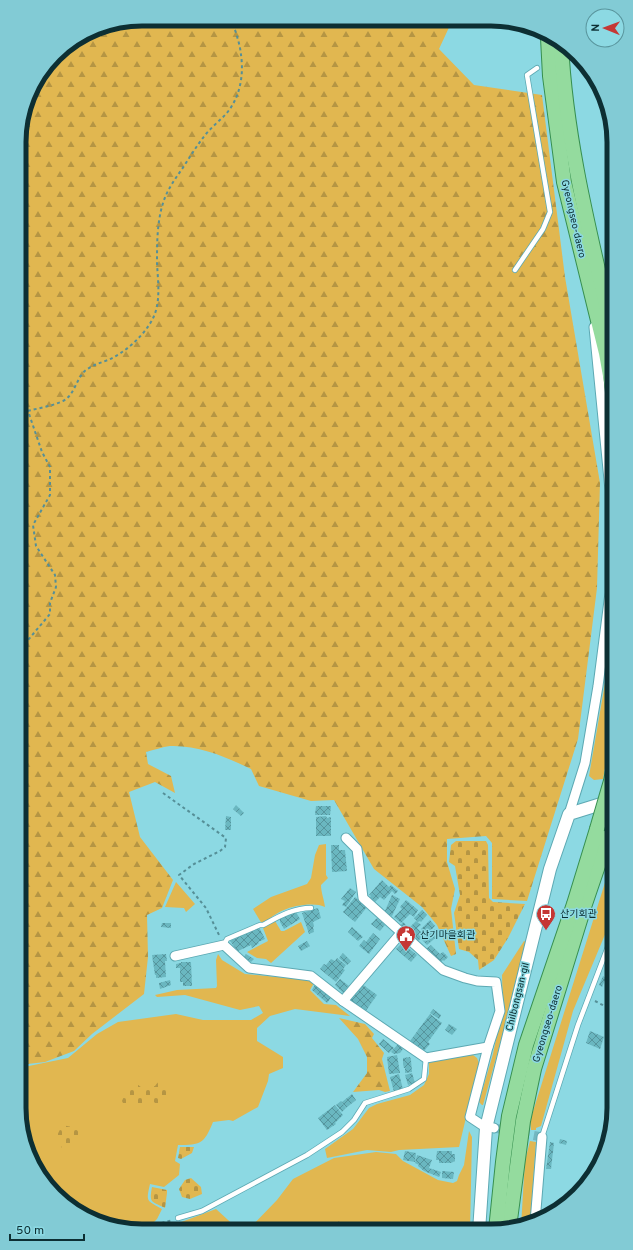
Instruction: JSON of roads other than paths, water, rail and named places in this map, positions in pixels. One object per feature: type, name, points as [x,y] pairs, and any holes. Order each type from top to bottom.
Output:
[{"type":"main road","name":"Gyeongseo-daero","points":[[548,42],[550,76],[564,182],[607,359]]},
{"type":"main road","name":"Gyeongseo-daero","points":[[562,51],[567,108],[575,165],[607,308]]},
{"type":"main road","name":"Gyeongseo-daero","points":[[497,1224],[509,1116],[526,1045],[574,904],[607,795]]},
{"type":"main road","name":"Gyeongseo-daero","points":[[510,1222],[523,1121],[534,1069],[607,841]]},
{"type":"street","points":[[590,290],[607,460]]},
{"type":"street","points":[[568,814],[585,763],[598,686],[607,616]]},
{"type":"street","points":[[568,814],[607,802]]},
{"type":"street","name":"Chilbongsan-gil","points":[[480,1224],[490,1127],[550,869],[568,814]]},
{"type":"street","points":[[346,838],[357,849],[363,898],[443,970],[471,979],[496,982],[500,1011],[488,1047],[470,1118],[490,1127]]},
{"type":"street","points":[[343,1001],[401,933]]},
{"type":"street","points":[[175,956],[224,945],[249,968],[311,976],[343,1001],[426,1058],[488,1047]]},
{"type":"street","points":[[536,1215],[542,1137]]},
{"type":"lane","points":[[515,270],[543,229],[550,212],[526,75],[537,68]]},
{"type":"lane","points":[[224,945],[228,939],[260,925],[263,926],[285,913],[304,908],[311,908]]},
{"type":"lane","points":[[542,1137],[578,1025],[607,949]]},
{"type":"lane","points":[[178,1218],[202,1211],[308,1154],[342,1132],[354,1120],[365,1103],[409,1089],[424,1079],[426,1058]]},
{"type":"tunnel","points":[[494,1128],[542,1137]]},
{"type":"place","name":"산기회관","points":[[546,931]]},
{"type":"place","name":"산기마을회관","points":[[406,952]]}]
